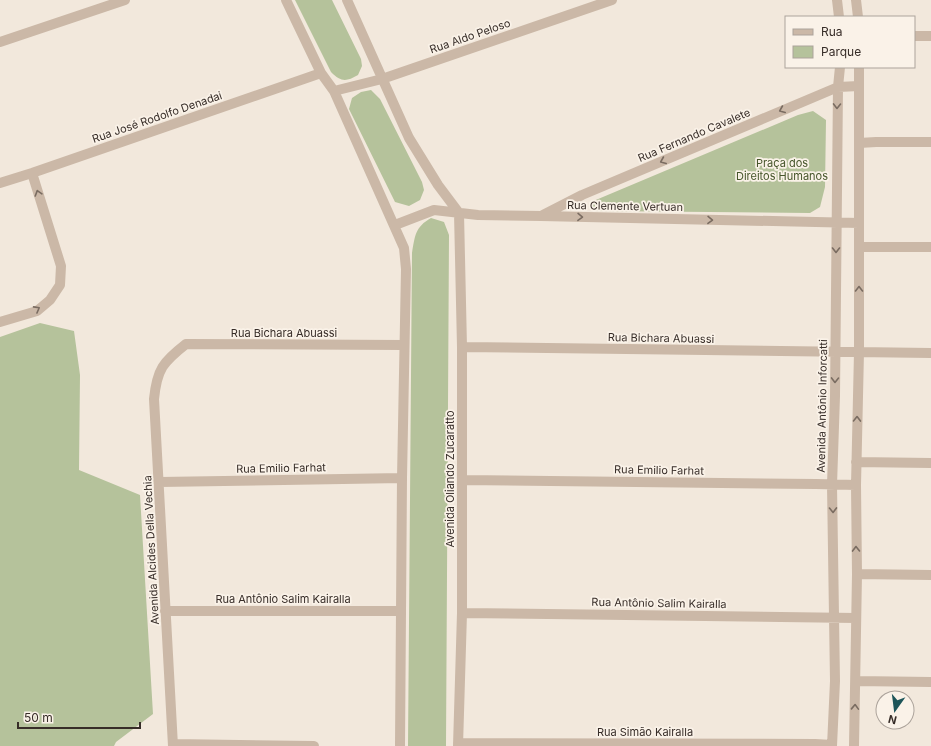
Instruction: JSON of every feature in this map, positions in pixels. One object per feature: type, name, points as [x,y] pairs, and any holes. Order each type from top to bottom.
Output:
[{"type":"street","points":[[0,42],[125,0]]},
{"type":"street","points":[[286,0],[321,73],[334,90],[404,248],[406,269],[402,478],[400,746]]},
{"type":"street","points":[[347,0],[409,138],[438,185],[459,213]]},
{"type":"street","name":"Rua Aldo Peloso","points":[[334,90],[382,79],[612,0]]},
{"type":"street","points":[[837,0],[839,16]]},
{"type":"street","points":[[856,0],[858,16]]},
{"type":"street","points":[[915,36],[931,36]]},
{"type":"street","name":"Avenida Antônio Inforcatti","points":[[832,746],[836,681],[832,485],[836,352],[838,87],[840,68]]},
{"type":"street","points":[[854,746],[857,574],[856,462],[859,352],[859,68]]},
{"type":"street","name":"Rua José Rodolfo Denadai","points":[[0,183],[321,73]]},
{"type":"street","name":"Rua Fernando Cavalete","points":[[541,216],[582,195],[838,87],[859,86]]},
{"type":"street","points":[[859,143],[931,142]]},
{"type":"street","points":[[0,322],[37,311],[50,300],[60,285],[61,266],[32,173]]},
{"type":"street","name":"Rua Clemente Vertuan","points":[[395,225],[434,210],[478,216],[541,216],[836,223],[859,222]]},
{"type":"street","name":"Avenida Oliando Zucaratto","points":[[458,745],[462,613],[462,347],[459,213]]},
{"type":"street","points":[[859,247],[931,247]]},
{"type":"street","name":"Rua Bichara Abuassi","points":[[169,357],[186,344],[404,345]]},
{"type":"street","name":"Rua Bichara Abuassi","points":[[462,347],[931,353]]},
{"type":"street","name":"Avenida Alcides Della Vechia","points":[[169,357],[160,371],[156,383],[154,399],[160,482],[165,610],[173,745]]},
{"type":"street","points":[[856,462],[931,463]]},
{"type":"street","name":"Rua Emilio Farhat","points":[[160,482],[402,478]]},
{"type":"street","name":"Rua Emilio Farhat","points":[[462,480],[856,485]]},
{"type":"street","points":[[857,574],[931,575]]},
{"type":"street","name":"Rua Antônio Salim Kairalla","points":[[165,610],[401,611]]},
{"type":"street","name":"Rua Antônio Salim Kairalla","points":[[462,613],[856,618]]},
{"type":"street","points":[[856,681],[931,682]]},
{"type":"street","name":"Rua Simão Kairalla","points":[[458,745],[815,744],[832,746]]},
{"type":"street","points":[[173,745],[314,746]]},
{"type":"green space","points":[[295,0],[332,0],[361,59],[362,66],[358,75],[344,80],[338,78],[331,72]]},
{"type":"green space","points":[[371,90],[380,99],[422,182],[424,190],[420,200],[409,206],[395,202],[349,109],[352,98],[361,92]]},
{"type":"green space","name":"Praça dos Direitos Humanos","points":[[813,111],[826,120],[825,187],[820,207],[810,213],[600,211],[593,210],[589,207],[591,202],[798,115]]},
{"type":"green space","points":[[431,218],[444,222],[449,235],[446,746],[408,746],[412,253],[417,232],[426,221]]},
{"type":"green space","points":[[40,323],[74,331],[80,375],[79,470],[140,495],[153,714],[116,742],[114,746],[0,746],[0,337]]}]
